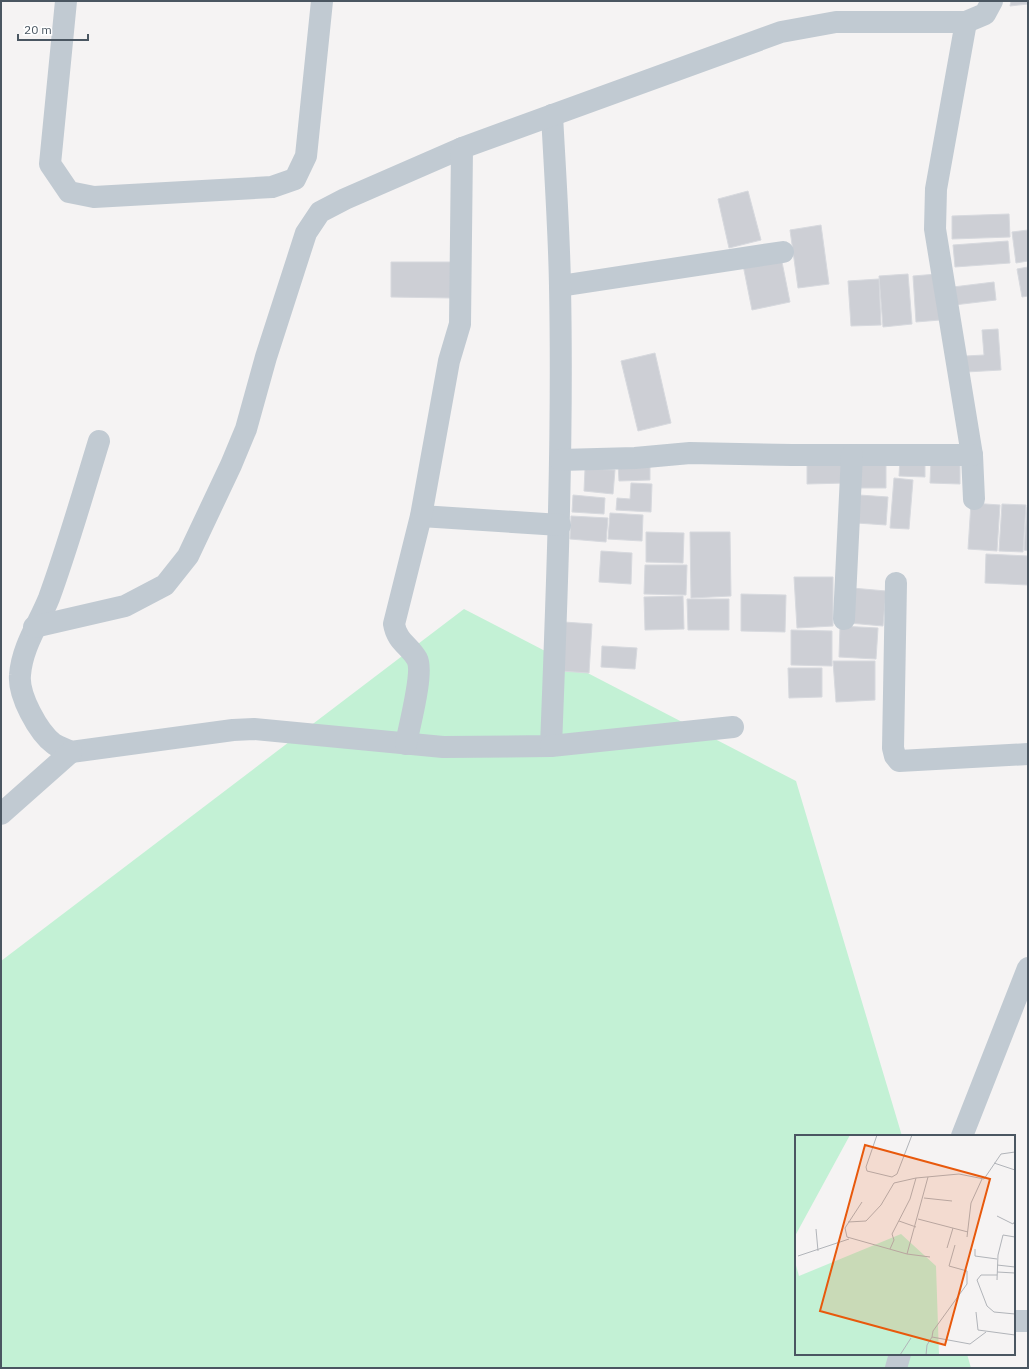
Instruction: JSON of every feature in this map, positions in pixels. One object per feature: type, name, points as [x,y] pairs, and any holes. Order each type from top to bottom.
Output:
[{"type":"street","points":[[66,1],[50,164],[69,192],[94,197],[272,186],[295,179],[306,156],[322,1]]},
{"type":"street","points":[[34,627],[125,606],[165,585],[188,556],[246,430],[266,357],[306,232],[320,212],[345,199],[462,148],[781,32],[836,22],[966,22],[985,14],[992,1]]},
{"type":"street","points":[[966,22],[936,189],[935,228],[972,456],[974,499]]},
{"type":"street","points":[[551,746],[560,525],[560,286],[552,116]]},
{"type":"street","points":[[406,744],[420,672],[417,660],[395,633],[394,624],[421,516],[449,361],[460,324],[462,148]]},
{"type":"street","points":[[560,286],[783,252]]},
{"type":"street","points":[[99,441],[61,564],[48,600],[34,627],[24,655],[20,676],[22,692],[41,730],[54,744],[70,752],[234,730],[254,729],[443,747],[551,746],[733,727]]},
{"type":"street","points":[[560,460],[635,458],[690,453],[972,456]]},
{"type":"street","points":[[844,619],[852,455]]},
{"type":"street","points":[[421,516],[560,525]]},
{"type":"street","points":[[896,583],[893,748],[895,756],[900,761],[1028,754]]},
{"type":"street","points":[[1,814],[70,752]]},
{"type":"street","points":[[962,1135],[1028,968]]},
{"type":"street","points":[[1015,1321],[1028,1321]]},
{"type":"street","points":[[896,1368],[900,1355]]},
{"type":"green space","points":[[464,609],[796,781],[902,1135],[795,1135],[795,1355],[967,1355],[971,1368],[1,1368],[1,961]]},
{"type":"building","points":[[1011,1],[1028,1],[1028,4],[1010,6]]},
{"type":"building","points":[[748,191],[761,240],[729,248],[718,199]]},
{"type":"building","points":[[1009,214],[1010,237],[952,239],[952,216]]},
{"type":"building","points":[[821,225],[829,284],[798,288],[790,230]]},
{"type":"building","points":[[1028,230],[1028,261],[1016,263],[1012,232]]},
{"type":"building","points":[[1008,241],[1010,263],[955,267],[953,245]]},
{"type":"building","points":[[781,257],[790,302],[752,310],[743,265]]},
{"type":"building","points":[[391,262],[452,262],[452,298],[391,297]]},
{"type":"building","points":[[1028,267],[1028,296],[1022,297],[1017,269]]},
{"type":"building","points":[[908,274],[912,324],[883,327],[879,276]]},
{"type":"building","points":[[937,274],[940,320],[916,322],[913,276]]},
{"type":"building","points":[[879,279],[881,325],[851,326],[848,281]]},
{"type":"building","points":[[994,282],[996,300],[954,305],[953,287]]},
{"type":"building","points":[[998,329],[1001,370],[966,372],[966,356],[984,355],[982,330]]},
{"type":"building","points":[[655,353],[671,423],[638,431],[621,361]]},
{"type":"building","points":[[900,458],[925,458],[925,477],[899,476]]},
{"type":"building","points":[[931,459],[960,460],[960,484],[930,483]]},
{"type":"building","points":[[846,461],[846,483],[807,484],[807,462]]},
{"type":"building","points":[[859,461],[886,461],[886,488],[858,488]]},
{"type":"building","points":[[650,462],[650,480],[619,481],[618,463]]},
{"type":"building","points":[[585,469],[615,470],[613,494],[584,491]]},
{"type":"building","points":[[894,478],[913,480],[909,529],[890,528]]},
{"type":"building","points":[[631,483],[652,484],[651,512],[616,510],[617,498],[630,499]]},
{"type":"building","points":[[573,495],[605,498],[604,514],[572,512]]},
{"type":"building","points":[[859,495],[888,497],[886,525],[857,523]]},
{"type":"building","points":[[971,503],[1000,505],[997,551],[968,549]]},
{"type":"building","points":[[1002,504],[1026,505],[1023,552],[999,551]]},
{"type":"building","points":[[1028,507],[1028,551],[1024,550]]},
{"type":"building","points":[[610,513],[643,515],[642,541],[608,539]]},
{"type":"building","points":[[571,516],[608,518],[606,542],[570,539]]},
{"type":"building","points":[[646,532],[684,533],[683,563],[646,562]]},
{"type":"building","points":[[690,532],[730,532],[731,596],[691,598]]},
{"type":"building","points":[[601,551],[632,553],[631,584],[599,582]]},
{"type":"building","points":[[986,554],[1028,556],[1028,585],[985,583]]},
{"type":"building","points":[[645,565],[687,565],[686,595],[644,594]]},
{"type":"building","points":[[794,577],[833,577],[833,626],[797,628]]},
{"type":"building","points":[[852,588],[886,591],[883,626],[849,623]]},
{"type":"building","points":[[741,594],[786,595],[785,632],[741,631]]},
{"type":"building","points":[[683,596],[684,629],[645,630],[644,597]]},
{"type":"building","points":[[687,599],[729,599],[729,630],[688,630]]},
{"type":"building","points":[[564,622],[592,624],[589,673],[561,671]]},
{"type":"building","points":[[840,626],[878,628],[876,659],[839,657]]},
{"type":"building","points":[[791,630],[832,631],[832,666],[791,665]]},
{"type":"building","points":[[602,646],[637,648],[635,669],[601,667]]},
{"type":"building","points":[[833,661],[875,661],[875,700],[836,702]]},
{"type":"building","points":[[788,668],[822,668],[822,697],[789,698]]}]
